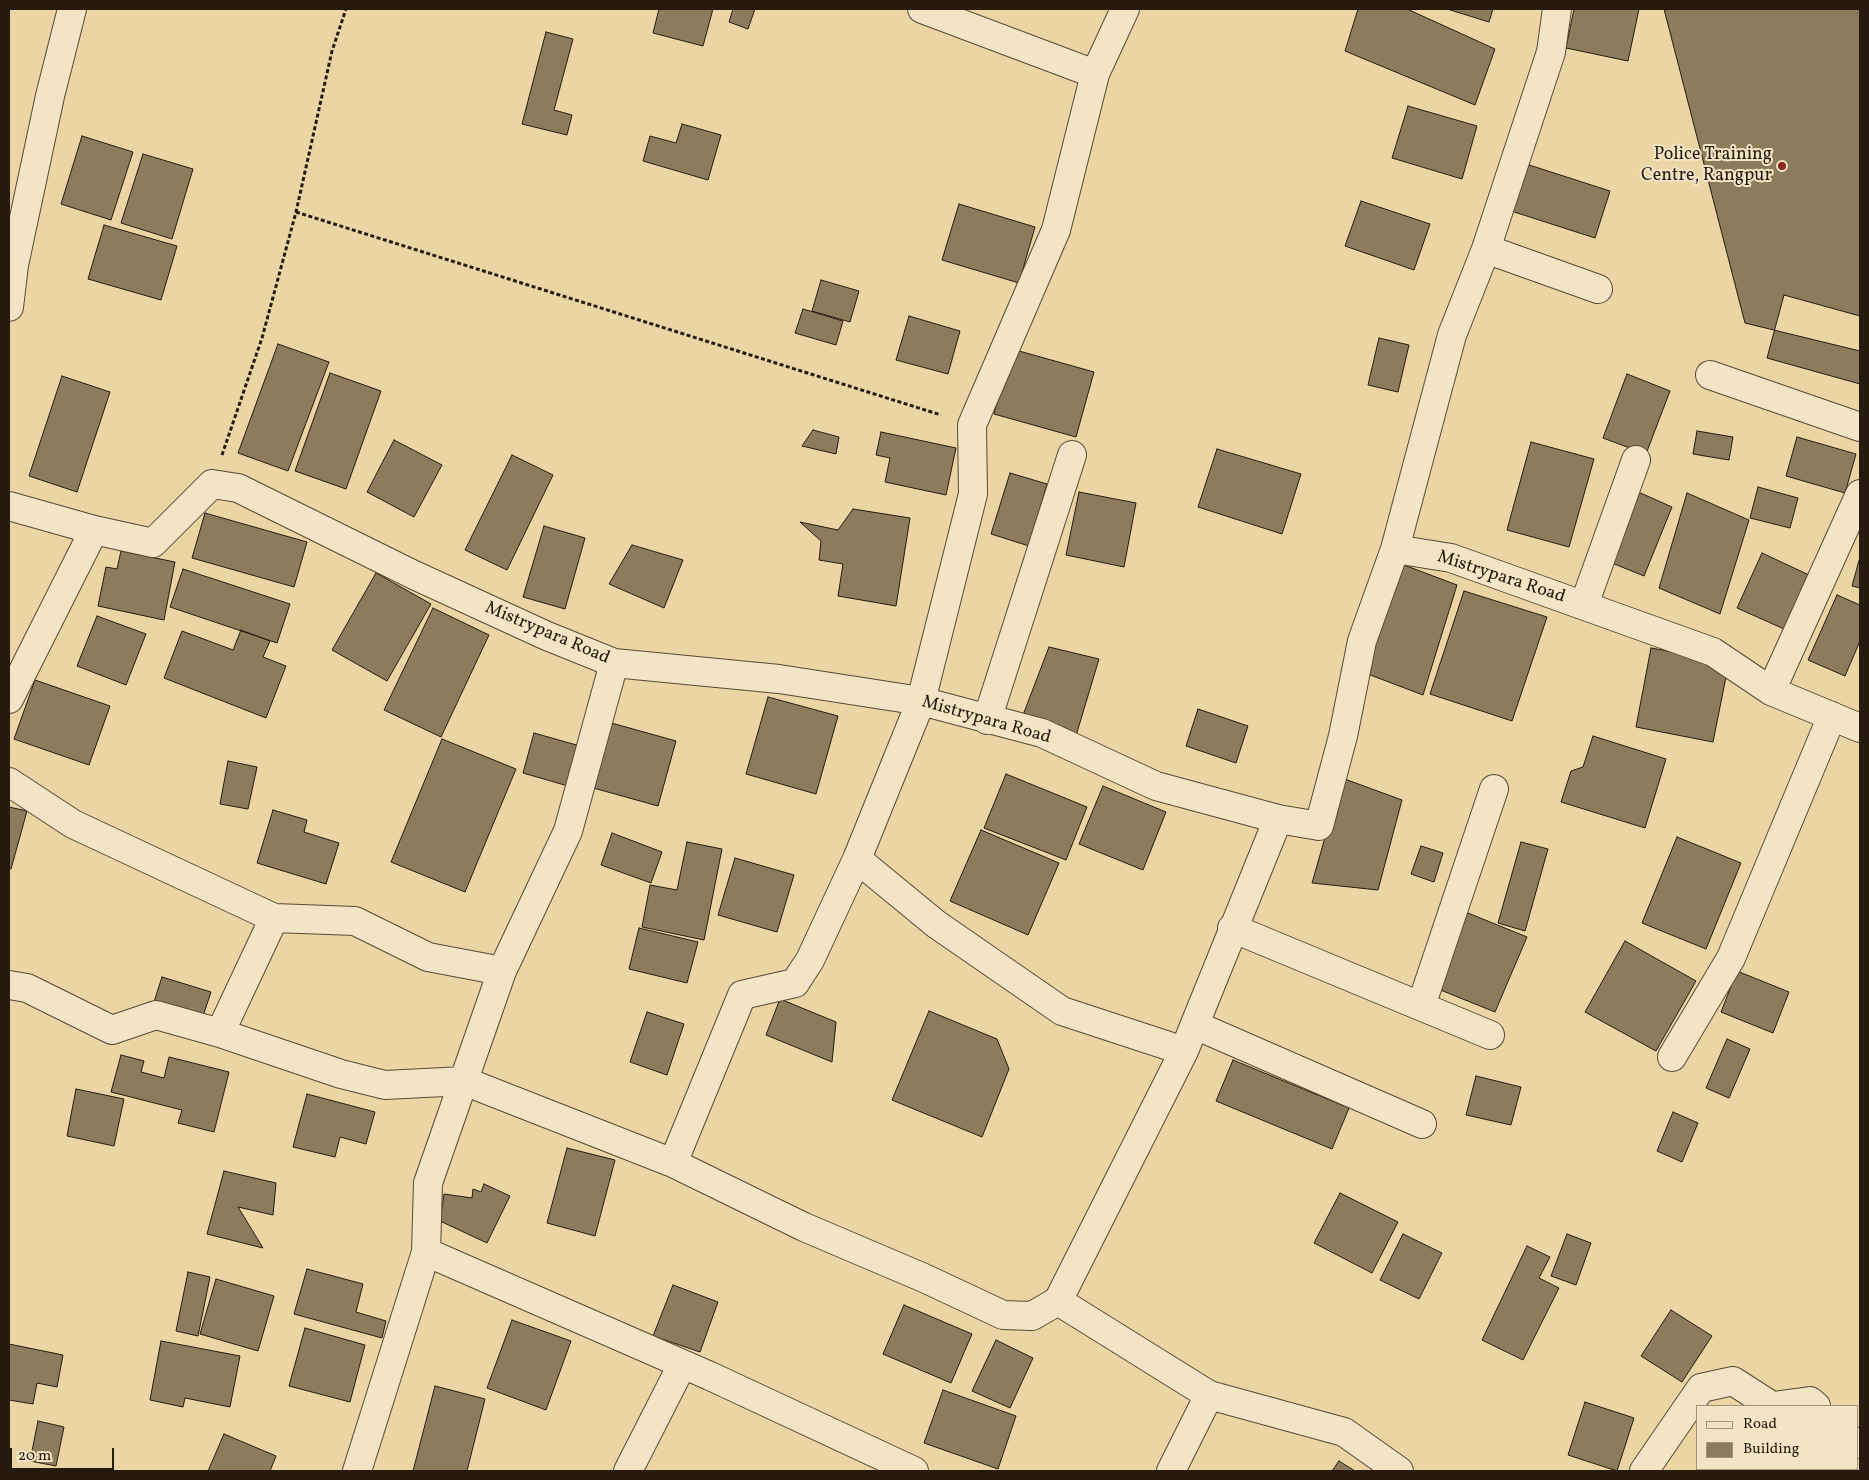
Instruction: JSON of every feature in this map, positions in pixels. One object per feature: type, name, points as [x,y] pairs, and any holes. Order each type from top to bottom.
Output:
[{"type":"street","points":[[9,308],[14,265],[50,96],[72,9]]},
{"type":"street","points":[[922,9],[1095,74]]},
{"type":"street","points":[[673,1163],[742,995],[795,983],[810,960],[857,859],[922,701],[973,494],[972,425],[1056,230],[1095,74],[1126,9]]},
{"type":"street","points":[[1395,549],[1452,335],[1486,249],[1551,52],[1557,9]]},
{"type":"street","points":[[1486,249],[1598,289]]},
{"type":"street","points":[[1710,375],[1860,427]]},
{"type":"street","points":[[987,720],[1072,455]]},
{"type":"street","points":[[1584,605],[1636,460]]},
{"type":"street","points":[[9,506],[94,530],[152,543],[212,484]]},
{"type":"street","name":"Mistrypara Road","points":[[212,484],[238,488],[414,576],[547,636],[614,663],[779,678],[922,701],[987,720],[1042,733],[1156,786],[1278,819],[1320,826],[1342,736],[1362,641],[1395,549],[1450,558],[1713,652],[1771,691],[1860,728]]},
{"type":"street","points":[[1771,691],[1860,494]]},
{"type":"street","points":[[9,700],[94,530]]},
{"type":"street","points":[[358,1471],[426,1252],[428,1183],[502,971],[568,831],[614,663]]},
{"type":"street","points":[[1672,1057],[1731,958],[1832,716]]},
{"type":"street","points":[[9,782],[73,824],[274,918],[355,921],[428,957],[502,971]]},
{"type":"street","points":[[1420,1006],[1494,789]]},
{"type":"street","points":[[9,984],[27,988],[112,1030],[156,1015],[220,1033],[341,1074],[385,1085],[464,1081],[673,1163],[804,1227],[924,1278],[1003,1315],[1032,1316],[1058,1301],[1184,1051],[1232,928],[1278,819]]},
{"type":"street","points":[[857,859],[936,924],[1062,1011],[1184,1051]]},
{"type":"street","points":[[220,1033],[274,918]]},
{"type":"street","points":[[1232,928],[1490,1035]]},
{"type":"street","points":[[1195,1026],[1422,1124]]},
{"type":"street","points":[[426,1252],[682,1365],[914,1471]]},
{"type":"street","points":[[1058,1301],[1208,1395],[1344,1432],[1399,1471]]},
{"type":"street","points":[[628,1471],[682,1365]]},
{"type":"street","points":[[1644,1471],[1701,1388],[1733,1381],[1771,1405]]},
{"type":"street","points":[[1171,1471],[1208,1395]]},
{"type":"street","points":[[1780,1405],[1810,1401],[1815,1405]]},
{"type":"path","points":[[212,484],[262,338],[296,212],[332,51],[346,9]]},
{"type":"path","points":[[296,212],[972,425]]},
{"type":"building","points":[[659,9],[713,9],[703,46],[653,33]]},
{"type":"building","points":[[733,9],[755,9],[748,29],[729,22]]},
{"type":"building","points":[[1358,9],[1407,9],[1495,49],[1475,105],[1345,51]]},
{"type":"building","points":[[1447,9],[1493,9],[1489,22]]},
{"type":"building","points":[[1574,9],[1639,9],[1628,61],[1566,48]]},
{"type":"building","name":"Police Training Centre, Rangpur","points":[[1664,9],[1860,9],[1860,351],[1745,323]]},
{"type":"building","points":[[546,32],[573,39],[554,110],[572,115],[567,135],[522,124]]},
{"type":"building","points":[[1408,106],[1477,126],[1462,179],[1392,158]]},
{"type":"building","points":[[682,124],[721,135],[708,180],[643,161],[650,136],[676,143]]},
{"type":"building","points":[[82,136],[133,152],[111,220],[61,204]]},
{"type":"building","points":[[143,154],[193,169],[172,239],[121,223]]},
{"type":"building","points":[[1523,163],[1610,191],[1595,238],[1508,210]]},
{"type":"building","points":[[1361,201],[1430,224],[1414,270],[1345,246]]},
{"type":"building","points":[[959,204],[1035,227],[1019,283],[942,260]]},
{"type":"building","points":[[104,225],[177,246],[161,300],[88,279]]},
{"type":"building","points":[[821,280],[859,291],[850,322],[812,311]]},
{"type":"building","points":[[1784,295],[1860,316],[1860,384],[1767,358]]},
{"type":"building","points":[[803,309],[843,321],[836,345],[795,333]]},
{"type":"building","points":[[909,316],[960,331],[948,374],[896,360]]},
{"type":"building","points":[[1379,338],[1409,345],[1398,392],[1368,385]]},
{"type":"building","points":[[278,344],[329,362],[288,471],[238,453]]},
{"type":"building","points":[[1012,349],[1094,372],[1076,437],[994,414]]},
{"type":"building","points":[[330,373],[381,391],[346,489],[295,471]]},
{"type":"building","points":[[1627,374],[1670,391],[1646,454],[1603,438]]},
{"type":"building","points":[[62,376],[110,392],[77,492],[29,476]]},
{"type":"building","points":[[813,430],[839,437],[836,454],[802,446]]},
{"type":"building","points":[[1697,431],[1733,437],[1729,460],[1693,454]]},
{"type":"building","points":[[881,432],[956,448],[946,495],[885,482],[890,458],[876,455]]},
{"type":"building","points":[[1797,437],[1856,454],[1845,493],[1786,476]]},
{"type":"building","points":[[394,440],[442,465],[414,517],[367,492]]},
{"type":"building","points":[[1531,442],[1594,459],[1569,547],[1507,530]]},
{"type":"building","points":[[1217,449],[1301,474],[1282,534],[1198,507]]},
{"type":"building","points":[[512,455],[553,475],[507,570],[465,550]]},
{"type":"building","points":[[1010,473],[1047,484],[1029,546],[991,534]]},
{"type":"building","points":[[1758,487],[1798,498],[1790,528],[1750,518]]},
{"type":"building","points":[[1636,491],[1672,507],[1644,576],[1607,561]]},
{"type":"building","points":[[1079,492],[1136,503],[1124,567],[1066,555]]},
{"type":"building","points":[[1687,493],[1749,520],[1720,614],[1659,588]]},
{"type":"building","points":[[853,509],[910,518],[896,606],[838,596],[843,564],[819,560],[821,541],[800,522],[838,530]]},
{"type":"building","points":[[205,513],[307,542],[294,587],[192,558]]},
{"type":"building","points":[[544,526],[585,538],[565,609],[523,597]]},
{"type":"building","points":[[632,545],[683,560],[664,608],[609,584]]},
{"type":"building","points":[[121,551],[175,562],[164,620],[98,606],[106,567],[117,569]]},
{"type":"building","points":[[1762,553],[1809,575],[1784,629],[1737,608]]},
{"type":"building","points":[[1860,557],[1860,588],[1852,586]]},
{"type":"building","points":[[1404,565],[1457,585],[1423,695],[1365,673]]},
{"type":"building","points":[[183,569],[290,604],[277,643],[170,607]]},
{"type":"building","points":[[376,573],[431,604],[387,681],[332,650]]},
{"type":"building","points":[[1464,591],[1547,617],[1512,721],[1430,694]]},
{"type":"building","points":[[1837,595],[1860,605],[1860,641],[1845,676],[1808,660]]},
{"type":"building","points":[[433,608],[489,635],[441,737],[384,710]]},
{"type":"building","points":[[97,616],[146,634],[126,685],[77,666]]},
{"type":"building","points":[[241,630],[270,641],[263,657],[286,666],[266,718],[164,678],[182,631],[233,650]]},
{"type":"building","points":[[1049,647],[1099,659],[1075,739],[1023,715]]},
{"type":"building","points":[[1651,648],[1729,662],[1713,742],[1636,727]]},
{"type":"building","points":[[35,680],[110,706],[89,765],[14,739]]},
{"type":"building","points":[[768,697],[838,716],[816,794],[746,774]]},
{"type":"building","points":[[1198,709],[1248,726],[1236,763],[1186,746]]},
{"type":"building","points":[[608,722],[676,741],[658,806],[590,787]]},
{"type":"building","points":[[534,733],[580,746],[568,786],[523,773]]},
{"type":"building","points":[[1593,736],[1666,759],[1645,828],[1561,802],[1571,771],[1583,767]]},
{"type":"building","points":[[442,739],[516,769],[465,892],[391,862]]},
{"type":"building","points":[[228,761],[257,767],[248,809],[220,804]]},
{"type":"building","points":[[1006,774],[1087,807],[1066,860],[984,828]]},
{"type":"building","points":[[1342,778],[1402,800],[1378,890],[1312,883]]},
{"type":"building","points":[[1103,786],[1166,812],[1143,870],[1079,844]]},
{"type":"building","points":[[9,807],[27,811],[11,869],[9,869]]},
{"type":"building","points":[[273,810],[307,820],[304,832],[339,843],[326,884],[257,863]]},
{"type":"building","points":[[981,830],[1059,863],[1028,935],[950,901]]},
{"type":"building","points":[[612,833],[662,852],[651,883],[601,865]]},
{"type":"building","points":[[1677,837],[1741,863],[1706,949],[1642,923]]},
{"type":"building","points":[[687,842],[722,849],[704,940],[642,927],[650,885],[677,890]]},
{"type":"building","points":[[1521,842],[1548,849],[1525,931],[1498,923]]},
{"type":"building","points":[[1421,846],[1443,853],[1434,882],[1411,874]]},
{"type":"building","points":[[735,858],[794,875],[777,932],[718,915]]},
{"type":"building","points":[[1463,911],[1527,937],[1495,1012],[1433,987]]},
{"type":"building","points":[[639,928],[698,942],[687,983],[629,969]]},
{"type":"building","points":[[1625,941],[1696,981],[1656,1051],[1585,1012]]},
{"type":"building","points":[[1737,971],[1789,992],[1773,1033],[1721,1012]]},
{"type":"building","points":[[162,977],[211,992],[201,1022],[152,1008]]},
{"type":"building","points":[[780,999],[836,1022],[832,1062],[766,1035]]},
{"type":"building","points":[[929,1011],[997,1039],[1009,1069],[982,1137],[892,1100]]},
{"type":"building","points":[[647,1012],[684,1024],[667,1075],[630,1062]]},
{"type":"building","points":[[1727,1039],[1750,1049],[1729,1098],[1706,1088]]},
{"type":"building","points":[[121,1055],[144,1061],[141,1072],[164,1078],[169,1057],[229,1072],[214,1132],[178,1123],[182,1110],[111,1092]]},
{"type":"building","points":[[1233,1060],[1349,1108],[1332,1149],[1216,1101]]},
{"type":"building","points":[[1476,1076],[1521,1087],[1511,1125],[1466,1115]]},
{"type":"building","points":[[76,1089],[124,1099],[114,1146],[67,1136]]},
{"type":"building","points":[[307,1094],[375,1112],[366,1144],[340,1137],[335,1157],[293,1147]]},
{"type":"building","points":[[1673,1112],[1698,1123],[1682,1162],[1657,1151]]},
{"type":"building","points":[[567,1148],[615,1160],[595,1236],[547,1223]]},
{"type":"building","points":[[224,1171],[276,1183],[273,1215],[238,1207],[263,1248],[207,1234]]},
{"type":"building","points":[[484,1184],[510,1196],[487,1243],[440,1221],[444,1194],[472,1198],[473,1189],[481,1192]]},
{"type":"building","points":[[1340,1193],[1398,1222],[1372,1273],[1314,1243]]},
{"type":"building","points":[[1403,1234],[1442,1253],[1419,1299],[1380,1280]]},
{"type":"building","points":[[1567,1234],[1591,1243],[1576,1285],[1551,1276]]},
{"type":"building","points":[[1527,1246],[1550,1257],[1539,1278],[1559,1288],[1523,1360],[1482,1340]]},
{"type":"building","points":[[307,1269],[363,1284],[356,1312],[386,1321],[382,1338],[294,1314]]},
{"type":"building","points":[[188,1272],[210,1277],[198,1336],[176,1331]]},
{"type":"building","points":[[216,1279],[274,1296],[258,1351],[200,1334]]},
{"type":"building","points":[[673,1285],[718,1302],[700,1352],[653,1336]]},
{"type":"building","points":[[904,1305],[972,1334],[951,1383],[883,1354]]},
{"type":"building","points":[[1671,1310],[1712,1336],[1682,1382],[1641,1356]]},
{"type":"building","points":[[512,1320],[571,1341],[546,1410],[487,1388]]},
{"type":"building","points":[[305,1328],[365,1345],[350,1402],[289,1386]]},
{"type":"building","points":[[996,1340],[1033,1358],[1010,1408],[972,1391]]},
{"type":"building","points":[[161,1341],[240,1356],[230,1407],[185,1398],[183,1407],[150,1400]]},
{"type":"building","points":[[9,1344],[63,1355],[57,1387],[37,1383],[33,1404],[9,1400]]},
{"type":"building","points":[[435,1386],[485,1399],[467,1471],[413,1471]]},
{"type":"building","points":[[943,1390],[1016,1416],[998,1469],[924,1443]]},
{"type":"building","points":[[1585,1402],[1634,1418],[1617,1471],[1568,1455]]},
{"type":"building","points":[[38,1421],[64,1427],[56,1466],[30,1461]]},
{"type":"building","points":[[224,1434],[276,1456],[270,1471],[208,1471]]},
{"type":"building","points":[[1339,1461],[1355,1471],[1332,1471]]},
{"type":"building","points":[[1792,1470],[1829,1470],[1828,1471]]},
{"type":"place","name":"Police Training Centre, Rangpur","points":[[1782,166]]}]
